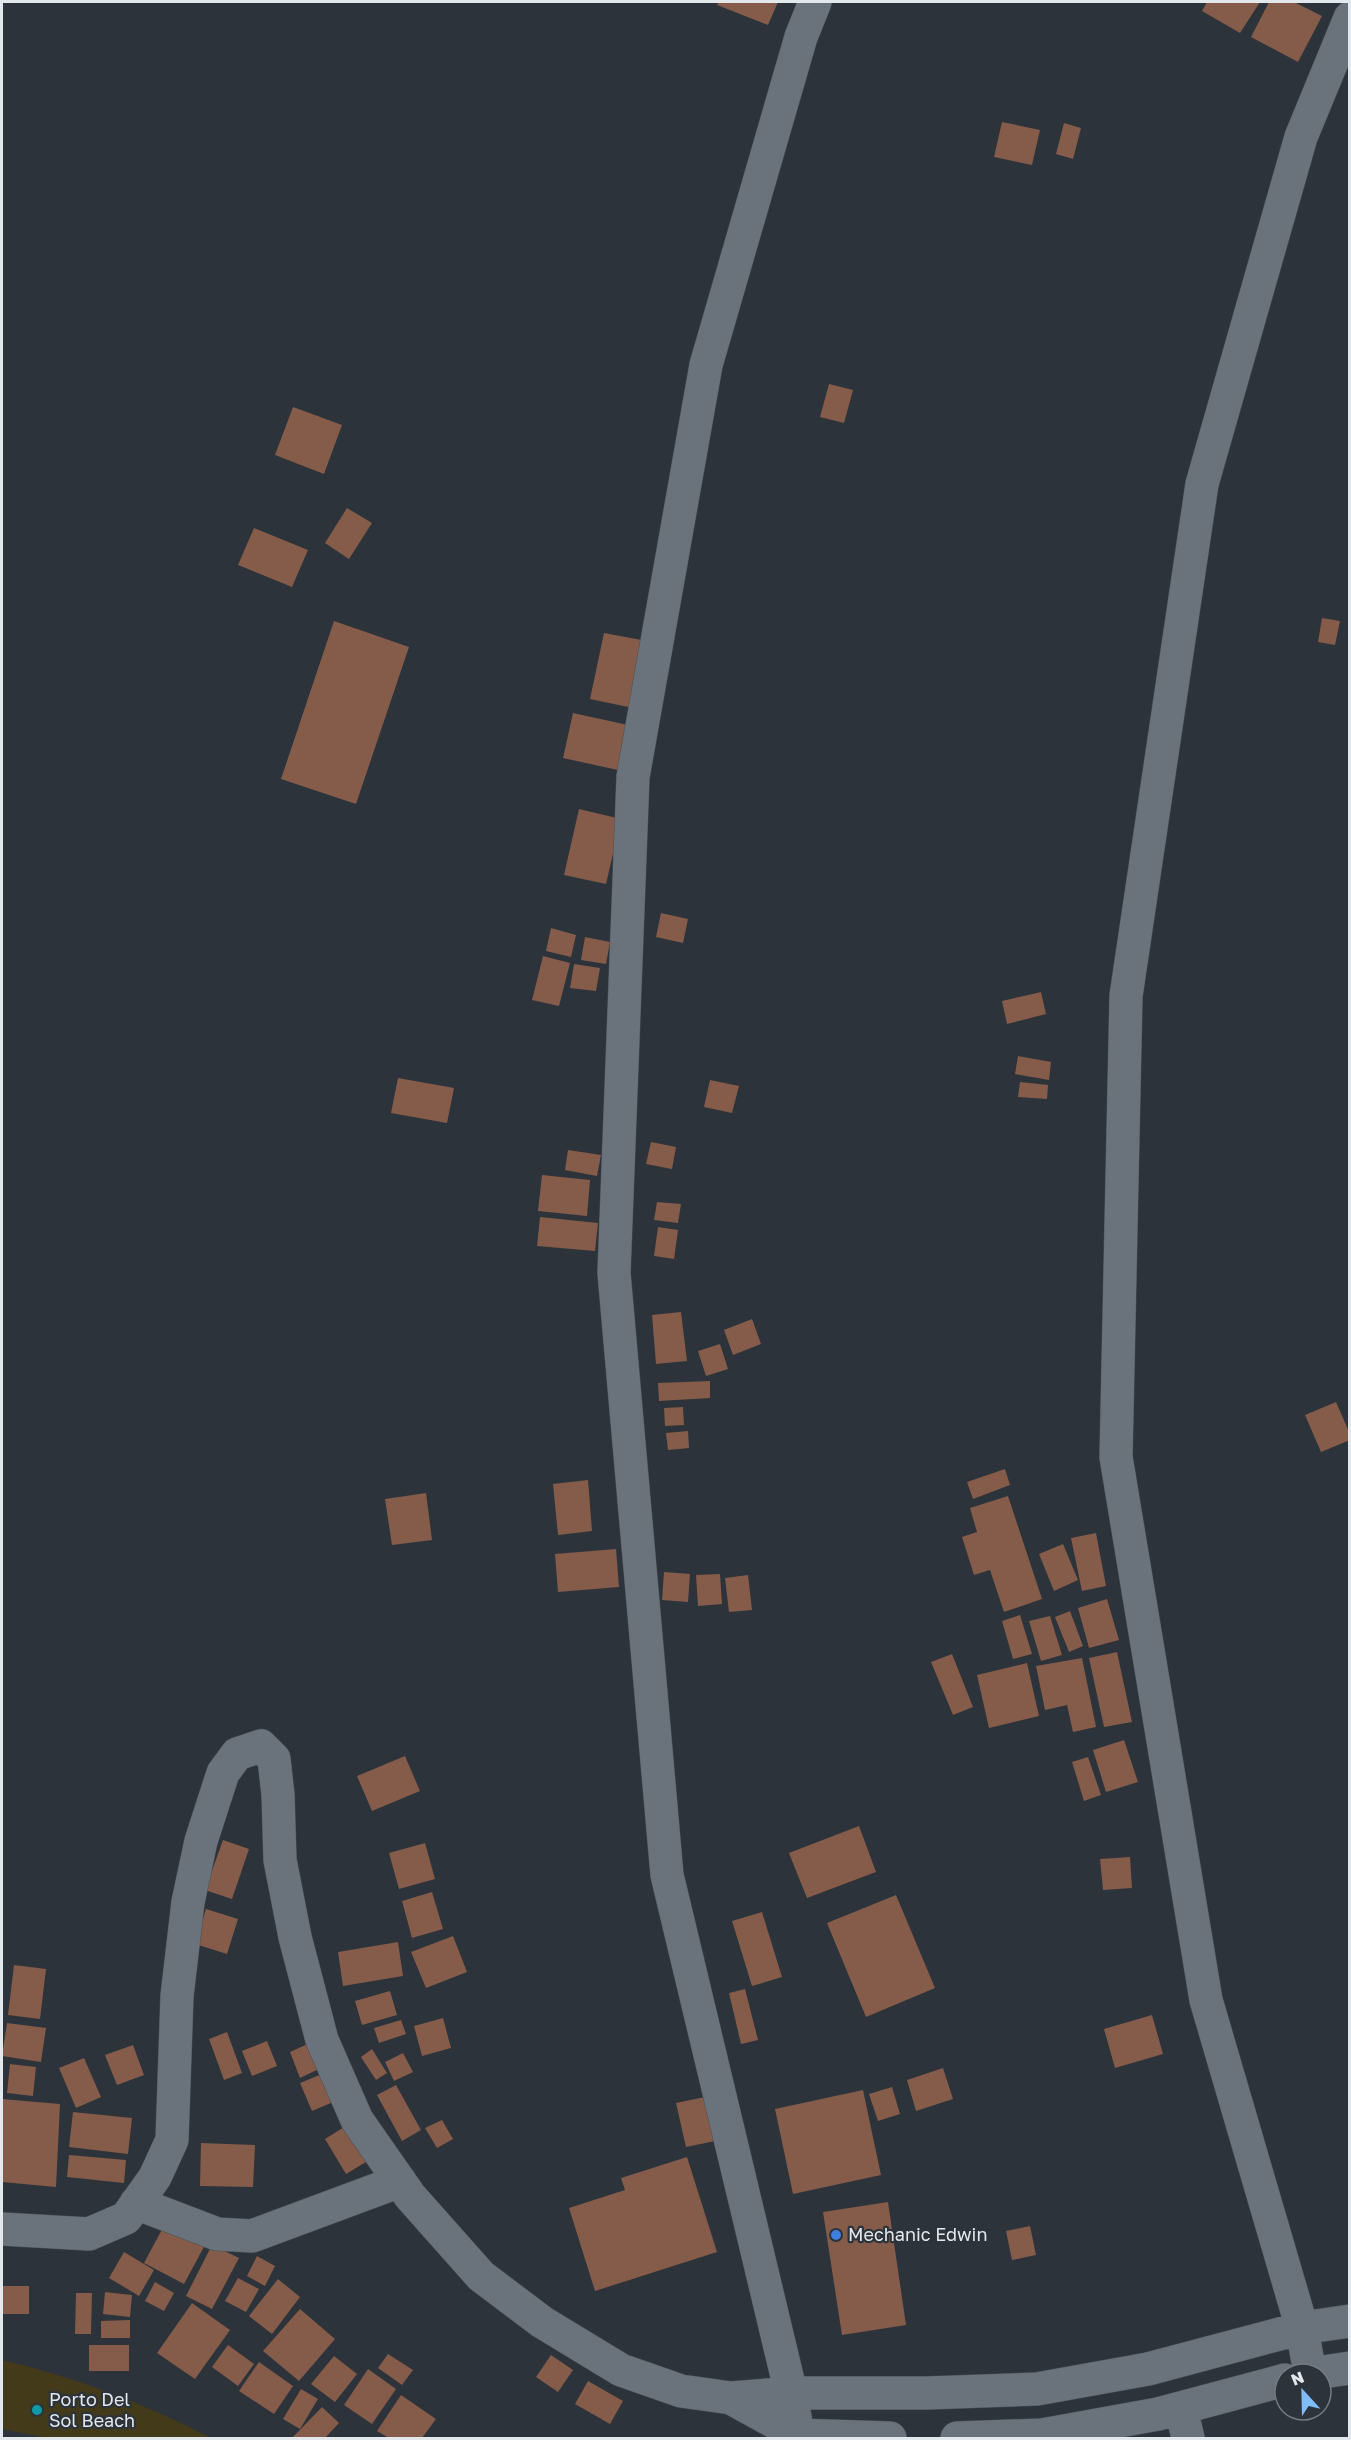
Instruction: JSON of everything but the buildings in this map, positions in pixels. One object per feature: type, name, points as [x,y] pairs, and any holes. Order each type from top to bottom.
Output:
[{"type":"street","points":[[798,2435],[791,2393],[667,1875],[614,1273],[633,777],[706,365],[801,37],[815,2]]},
{"type":"street","points":[[1308,2362],[1302,2328],[1206,2000],[1116,1457],[1116,1433],[1126,996],[1202,484],[1301,137],[1350,18]]},
{"type":"street","points":[[2,2229],[89,2234],[126,2218],[155,2177],[172,2140],[177,1996],[188,1902],[201,1841],[223,1773],[237,1754],[261,1746],[274,1759],[278,1795],[280,1860],[295,1937],[322,2040],[357,2120],[410,2196],[481,2277],[542,2322],[621,2370],[681,2391],[731,2398],[791,2393],[927,2393],[1037,2389],[1148,2369],[1302,2328],[1350,2321]]},
{"type":"street","points":[[136,2203],[217,2234],[252,2236],[400,2181]]},
{"type":"street","points":[[1333,2371],[1350,2368]]},
{"type":"street","points":[[957,2439],[1042,2435],[1185,2423],[1273,2385]]},
{"type":"street","points":[[731,2398],[798,2435],[890,2439]]},
{"type":"sand","points":[[2,2360],[56,2374],[109,2392],[160,2413],[211,2438],[47,2438],[2,2429]]},
{"type":"place","name":"Mechanic Edwin","points":[[836,2235]]},
{"type":"place","name":"Porto Del Sol Beach","points":[[37,2410]]}]
